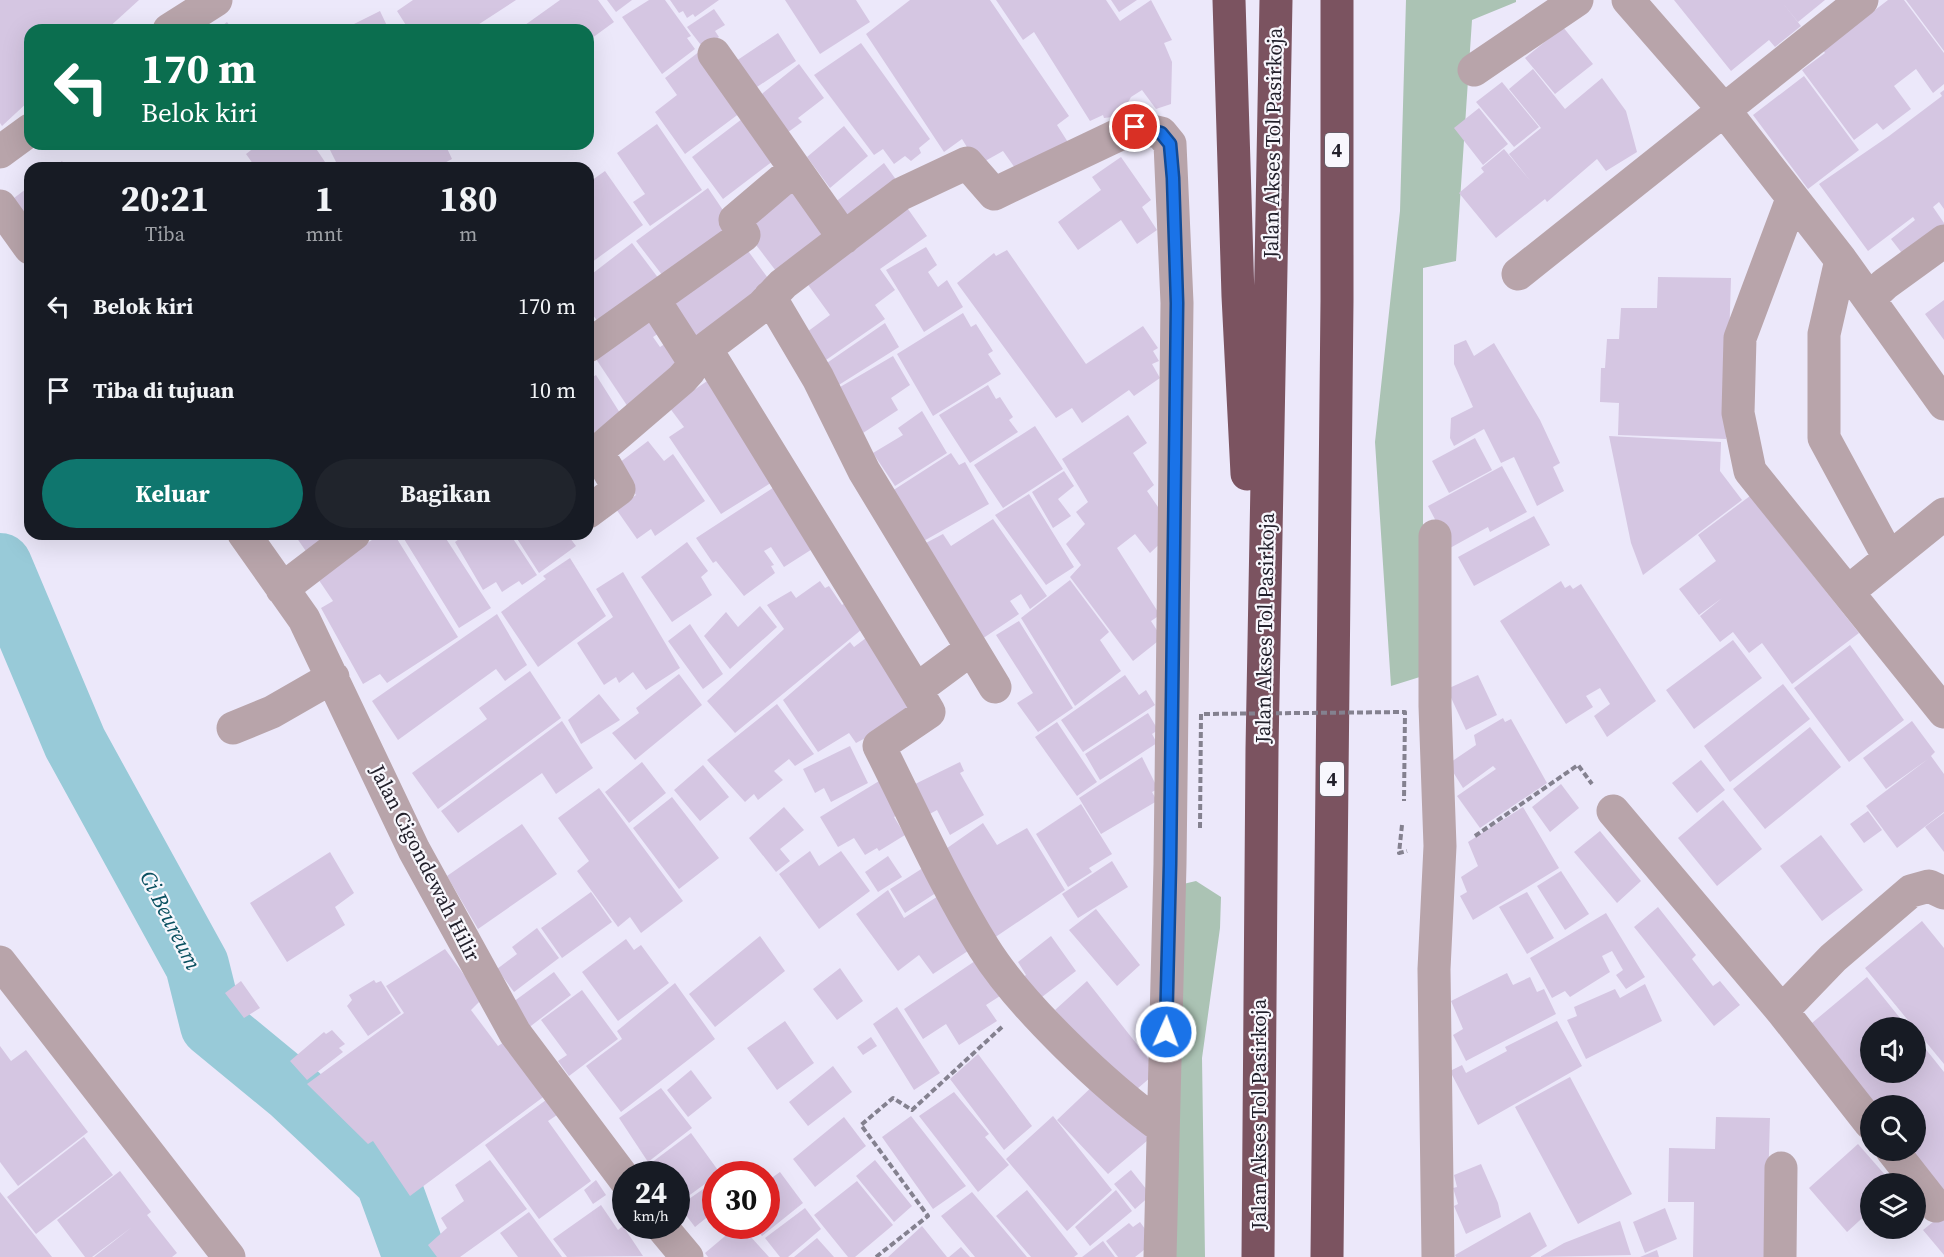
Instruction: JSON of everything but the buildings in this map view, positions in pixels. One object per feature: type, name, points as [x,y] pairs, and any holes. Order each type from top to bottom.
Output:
[{"type":"highway","points":[[1229,0],[1238,296],[1262,749]]},
{"type":"highway","name":"Jalan Akses Tol Pasirkoja","points":[[1258,1257],[1262,749],[1276,0]]},
{"type":"highway","name":"4","points":[[1327,1257],[1337,301],[1337,0]]},
{"type":"highway","points":[[1337,301],[1352,0]]},
{"type":"street","points":[[178,24],[216,0]]},
{"type":"street","points":[[1474,70],[1576,0]]},
{"type":"street","points":[[1628,0],[1724,110],[1841,260],[1944,404]]},
{"type":"street","points":[[1518,274],[1862,0]]},
{"type":"street","points":[[714,54],[844,238]]},
{"type":"street","points":[[594,508],[619,489],[600,456],[605,445],[682,380],[699,354],[783,284],[901,194],[967,163],[994,194],[1135,127],[1161,133],[1170,144],[1177,303],[1170,864],[1160,1257]]},
{"type":"street","points":[[0,152],[24,134]]},
{"type":"street","points":[[594,342],[744,235],[735,220],[795,169]]},
{"type":"street","points":[[1792,198],[1740,338],[1738,413],[1750,471],[1849,591],[1944,712]]},
{"type":"street","points":[[0,206],[24,240]]},
{"type":"street","points":[[1869,299],[1885,284],[1944,241]]},
{"type":"street","points":[[1841,260],[1824,334],[1824,438],[1889,558]]},
{"type":"street","points":[[770,297],[818,378],[864,471],[970,650],[995,687]]},
{"type":"street","points":[[654,300],[699,354],[929,712],[879,746],[985,949],[1028,1004],[1143,1114],[1163,1128]]},
{"type":"street","points":[[1849,591],[1944,514]]},
{"type":"street","points":[[1435,536],[1435,706],[1440,846],[1434,969],[1438,1257]]},
{"type":"street","name":"Jalan Cigondewah Hilir","points":[[248,540],[304,619],[414,850],[515,1033],[612,1161]]},
{"type":"street","points":[[282,589],[346,540]]},
{"type":"street","points":[[916,690],[970,650]]},
{"type":"street","points":[[233,728],[272,712],[333,677]]},
{"type":"street","points":[[1613,811],[1782,1011],[1860,1111]]},
{"type":"street","points":[[1782,1011],[1833,958],[1911,891],[1929,886],[1944,893]]},
{"type":"street","points":[[0,962],[229,1257]]},
{"type":"street","points":[[1901,1161],[1936,1206]]},
{"type":"street","points":[[1780,1257],[1781,1168]]},
{"type":"street","points":[[672,1239],[687,1257]]},
{"type":"path","points":[[1200,828],[1201,714],[1405,712],[1403,811]]},
{"type":"path","points":[[1402,821],[1400,852],[1472,838],[1578,765],[1613,811]]},
{"type":"path","points":[[876,1257],[928,1216],[861,1125],[892,1098],[912,1110],[1028,1004]]},
{"type":"green space","points":[[1406,0],[1516,0],[1516,2],[1472,20],[1456,261],[1423,268],[1423,676],[1391,686],[1375,442],[1400,211]]},
{"type":"green space","points":[[1196,881],[1221,897],[1220,928],[1202,1058],[1205,1257],[1173,1257],[1179,885]]},
{"type":"waterway","name":"Ci Beureum","points":[[0,565],[75,743],[197,965],[212,1025],[291,1090],[387,1180],[415,1257]]},
{"type":"route","points":[[1135,127],[1161,133],[1170,144],[1173,178],[1177,303],[1166,1032]]}]
